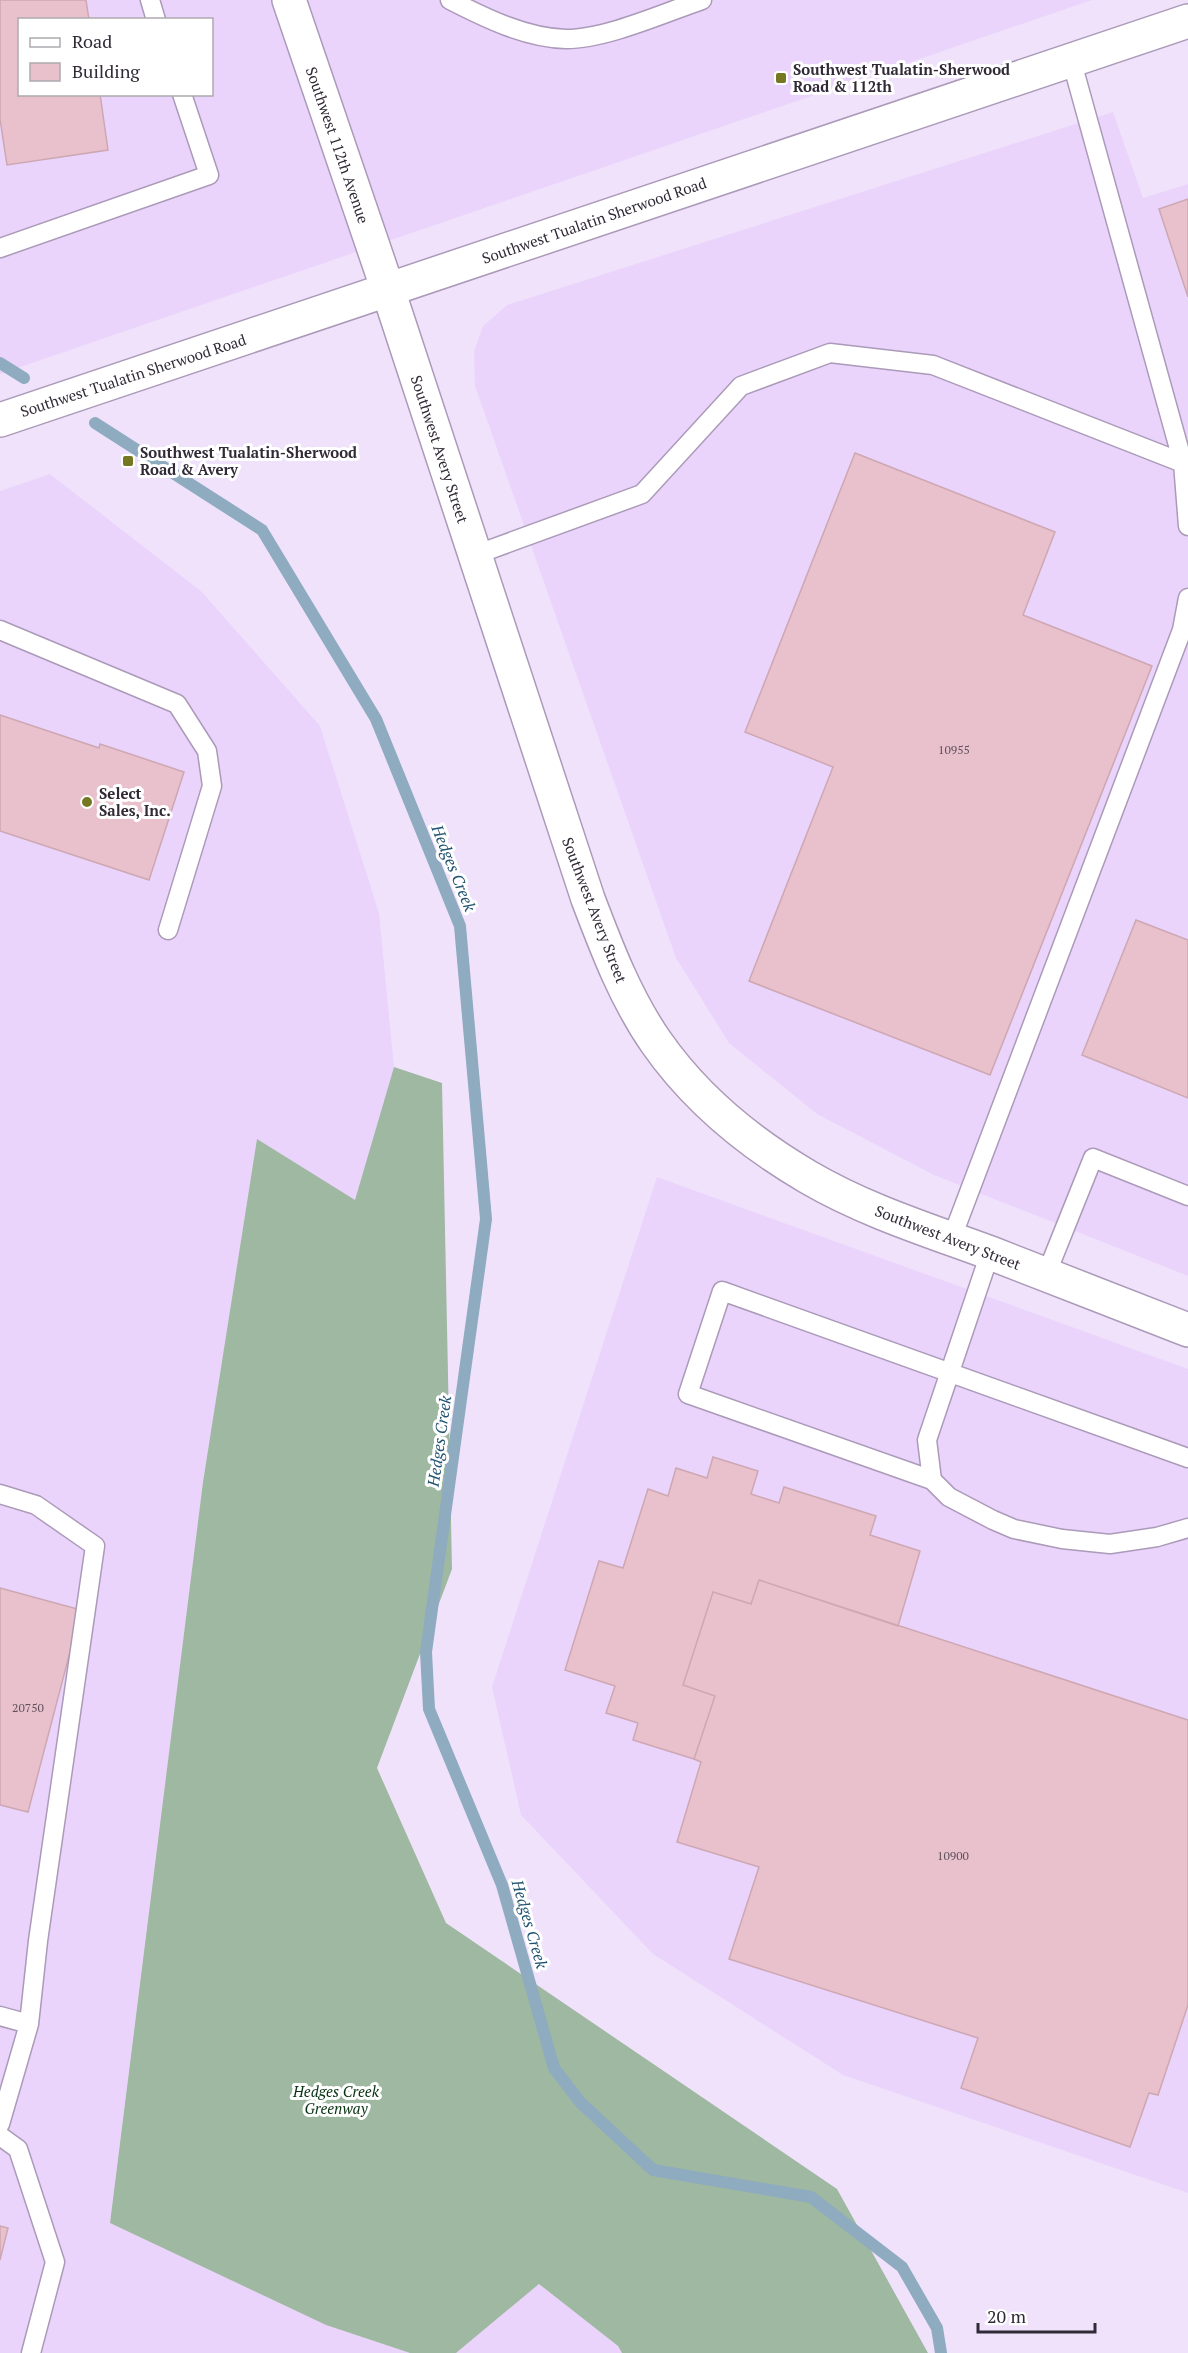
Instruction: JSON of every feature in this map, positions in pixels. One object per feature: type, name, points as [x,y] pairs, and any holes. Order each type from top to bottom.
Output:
[{"type":"main road","name":"Southwest 112th Avenue","points":[[289,0],[388,290]]},
{"type":"main road","name":"Southwest Tualatin Sherwood Road","points":[[0,420],[1188,21]]},
{"type":"main road","name":"Southwest Avery Street","points":[[388,290],[588,899],[627,993],[656,1042],[685,1079],[708,1102],[763,1147],[810,1178],[872,1208],[951,1240],[1188,1330]]},
{"type":"lane","points":[[150,0],[155,18]]},
{"type":"lane","points":[[450,0],[480,15],[526,32],[567,39],[611,32],[702,0]]},
{"type":"lane","points":[[1071,59],[1183,463],[1188,526]]},
{"type":"lane","points":[[0,248],[209,175],[183,96]]},
{"type":"lane","points":[[475,555],[642,494],[741,386],[830,353],[933,365],[1183,463]]},
{"type":"lane","points":[[951,1240],[1182,630],[1188,598]]},
{"type":"lane","points":[[0,630],[177,704],[207,751],[212,786],[168,930]]},
{"type":"lane","points":[[1046,1275],[1093,1158],[1188,1196]]},
{"type":"lane","points":[[932,1479],[927,1440],[990,1253]]},
{"type":"lane","points":[[1188,1458],[722,1291],[688,1394],[932,1479],[949,1497],[1014,1529],[1062,1539],[1110,1544],[1157,1537],[1188,1527]]},
{"type":"lane","points":[[0,1494],[36,1505],[95,1546],[38,1941],[29,2024],[0,2124]]},
{"type":"lane","points":[[0,2016],[29,2024]]},
{"type":"lane","points":[[0,2136],[18,2150],[55,2262],[31,2353]]},
{"type":"shaded area","points":[[0,0],[1092,0],[0,374]]},
{"type":"shaded area","points":[[1113,112],[1143,198],[1188,184],[1188,1276],[934,1175],[817,1114],[729,1043],[676,958],[475,386],[474,352],[483,326],[507,305]]},
{"type":"shaded area","points":[[50,474],[202,592],[320,726],[379,913],[394,1067],[355,1201],[257,1139],[203,1482],[110,2223],[326,2325],[410,2353],[0,2353],[0,491]]},
{"type":"shaded area","points":[[657,1177],[1188,1369],[1188,2193],[843,2075],[653,1954],[521,1815],[492,1687]]},
{"type":"shaded area","points":[[539,2284],[618,2346],[622,2353],[456,2353]]},
{"type":"green space","name":"Hedges Creek Greenway","points":[[394,1067],[442,1083],[452,1569],[377,1768],[446,1923],[837,2189],[928,2353],[622,2353],[618,2346],[539,2284],[456,2353],[410,2353],[326,2325],[110,2223],[203,1482],[257,1139],[355,1200]]},
{"type":"building","points":[[0,0],[86,0],[89,18],[18,18],[18,96],[100,96],[108,150],[7,165],[0,119]]},
{"type":"building","points":[[1188,199],[1188,297],[1159,209]]},
{"type":"building","points":[[855,453],[1055,532],[1023,615],[1152,666],[990,1075],[749,981],[833,767],[745,732]]},
{"type":"building","name":"Select Sales, Inc.","points":[[0,715],[99,748],[100,744],[184,772],[149,880],[0,831]]},
{"type":"building","points":[[1136,920],[1188,940],[1188,1098],[1082,1055]]},
{"type":"building","points":[[713,1457],[758,1471],[751,1494],[779,1503],[784,1487],[876,1516],[870,1535],[920,1551],[898,1626],[759,1580],[751,1604],[713,1592],[683,1685],[715,1696],[694,1759],[633,1740],[638,1723],[606,1713],[615,1686],[565,1670],[599,1561],[623,1568],[648,1489],[668,1496],[676,1468],[707,1478]]},
{"type":"building","points":[[759,1580],[1188,1720],[1188,2005],[1158,2095],[1149,2093],[1130,2147],[961,2088],[978,2038],[729,1959],[759,1867],[677,1842],[701,1762],[694,1759],[715,1696],[683,1685],[713,1592],[751,1604]]},
{"type":"building","points":[[0,1588],[81,1610],[28,1812],[0,1805]]},
{"type":"building","points":[[0,2226],[8,2228],[0,2260]]},
{"type":"waterway","name":"Hedges Creek","points":[[0,363],[24,378]]},
{"type":"waterway","name":"Hedges Creek","points":[[95,423],[262,530],[376,719],[460,926],[486,1219],[426,1652],[429,1709],[502,1885],[554,2068],[580,2102],[653,2170],[811,2197],[902,2267],[937,2328],[941,2353]]},
{"type":"place","name":"Southwest Tualatin-Sherwood Road & 112th","points":[[781,78]]},
{"type":"place","name":"Southwest Tualatin-Sherwood Road & Avery","points":[[128,461]]},
{"type":"place","name":"Select Sales, Inc.","points":[[87,802]]}]
